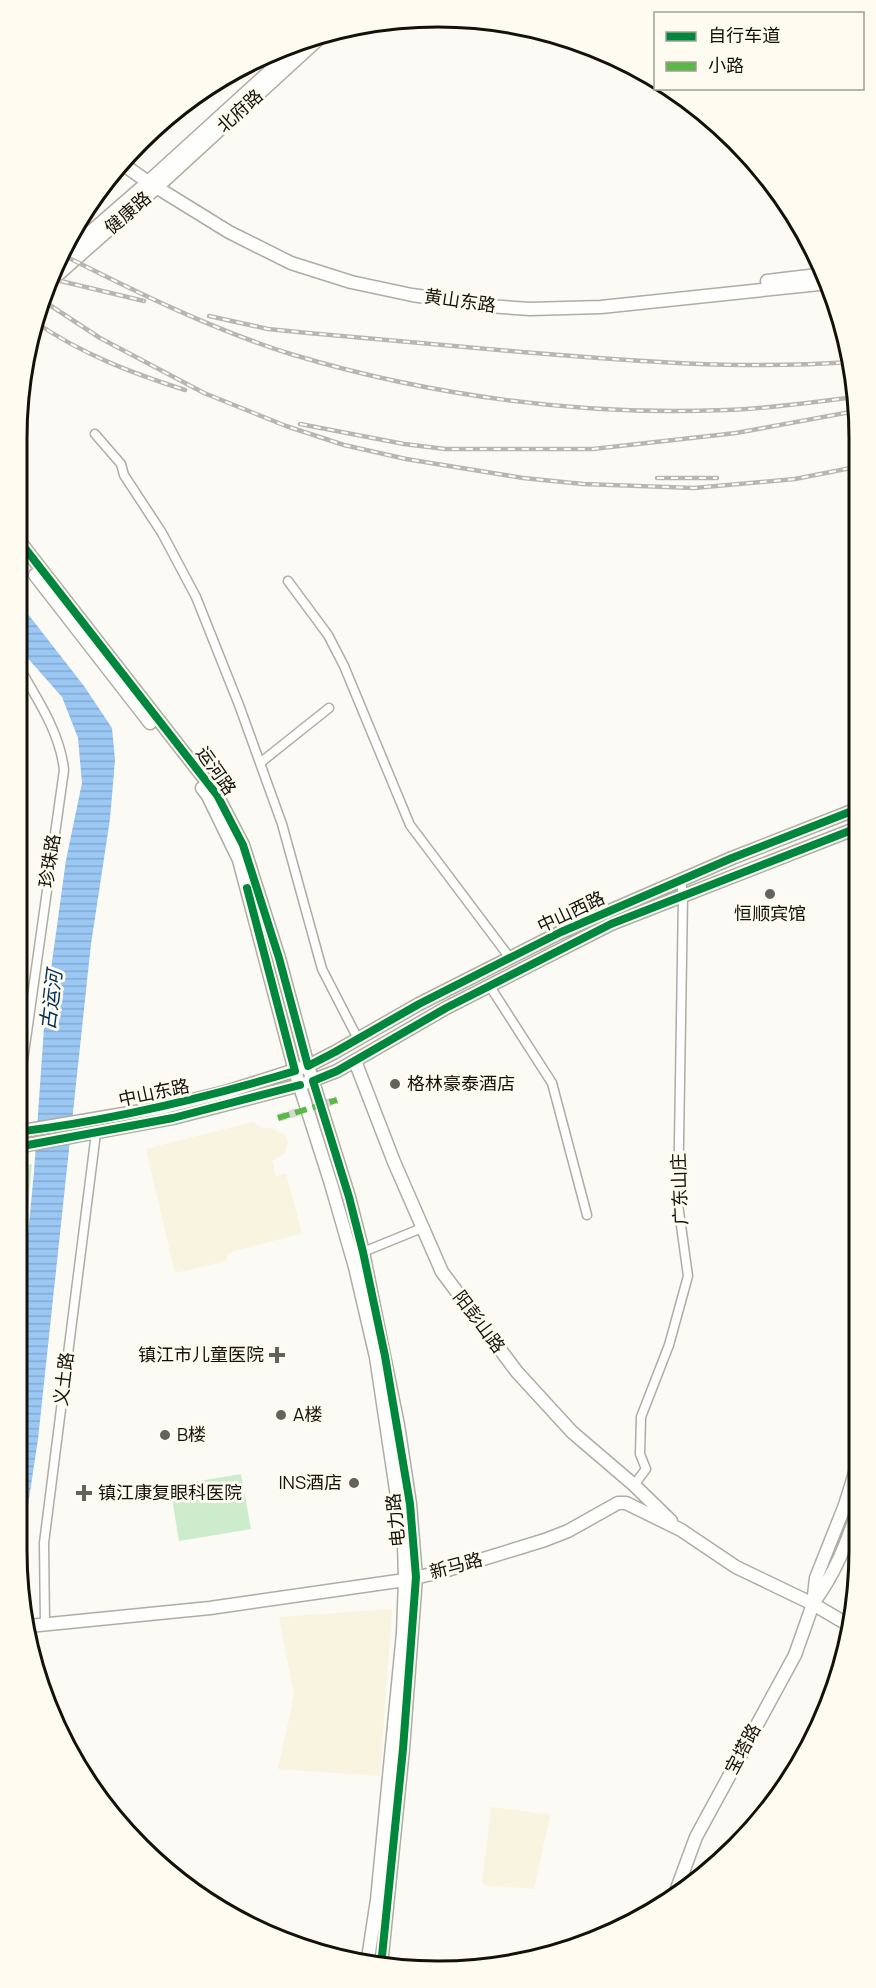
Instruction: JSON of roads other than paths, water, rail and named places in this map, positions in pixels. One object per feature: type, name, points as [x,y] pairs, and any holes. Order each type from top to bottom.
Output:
[{"type":"main road","name":"北府路","points":[[154,183],[307,49]]},
{"type":"main road","name":"北府路","points":[[154,183],[288,56]]},
{"type":"main road","name":"黄山东路","points":[[131,165],[154,183],[292,256],[348,274],[458,296],[533,303],[600,301],[815,275]]},
{"type":"main road","name":"黄山东路","points":[[129,168],[229,232],[291,263],[351,282],[451,301],[530,309],[601,307],[819,284]]},
{"type":"main road","name":"健康路","points":[[73,248],[154,183]]},
{"type":"main road","name":"健康路","points":[[64,268],[154,183]]},
{"type":"main road","name":"运河路","points":[[27,552],[217,795],[243,845],[279,958],[313,1081]]},
{"type":"main road","name":"运河路","points":[[27,565],[208,796],[239,860],[300,1086]]},
{"type":"main road","name":"中山西路","points":[[308,1066],[419,1004],[561,932],[681,880],[849,812]]},
{"type":"main road","name":"中山西路","points":[[313,1081],[355,1061],[489,985],[611,924],[849,831]]},
{"type":"main road","name":"阳彭山路","points":[[355,1061],[394,1162],[442,1272],[517,1372],[572,1432],[634,1485],[681,1530]]},
{"type":"main road","name":"中山东路","points":[[27,1131],[169,1106],[229,1091],[308,1066]]},
{"type":"main road","name":"中山东路","points":[[27,1145],[173,1118],[313,1081]]},
{"type":"main road","name":"电力路","points":[[313,1081],[363,1252],[398,1425],[410,1504],[411,1578],[407,1704],[382,1957]]},
{"type":"main road","name":"电力路","points":[[300,1086],[348,1241],[376,1358],[411,1578],[369,1955]]},
{"type":"main road","points":[[813,1604],[816,1578],[849,1492]]},
{"type":"main road","name":"新马路","points":[[34,1626],[210,1608],[441,1572],[545,1540],[568,1531],[618,1503],[626,1503],[681,1530],[736,1567],[813,1604],[842,1621]]},
{"type":"main road","points":[[813,1604],[827,1585],[843,1554],[849,1536]]},
{"type":"main road","name":"宝塔路","points":[[679,1882],[696,1837],[795,1655],[813,1604]]},
{"type":"street","points":[[95,434],[121,464],[124,475],[162,533],[196,597],[282,824],[322,969],[358,1039]]},
{"type":"street","points":[[288,581],[328,635],[344,666],[410,825],[510,958]]},
{"type":"street","name":"珍珠路","points":[[27,682],[40,703],[62,752],[64,770],[27,1027]]},
{"type":"street","points":[[260,763],[329,708]]},
{"type":"street","name":"广东山庄","points":[[634,1485],[646,1469],[640,1454],[641,1417],[669,1345],[688,1276],[678,1204],[683,896],[681,880]]},
{"type":"street","points":[[489,985],[552,1083],[587,1215]]},
{"type":"street","name":"义土路","points":[[45,1625],[44,1543],[96,1133]]},
{"type":"street","points":[[363,1252],[422,1227]]},
{"type":"water","name":"古运河","points":[[27,613],[84,686],[112,728],[115,760],[110,819],[91,944],[38,1439],[27,1512],[27,1245],[45,1013],[66,860],[82,783],[78,738],[62,697],[27,657]]},
{"type":"tunnel","points":[[278,1118],[337,1100]]},
{"type":"railway","points":[[68,258],[175,309],[264,345],[346,369],[453,392],[562,406],[671,411],[758,408],[847,398]]},
{"type":"railway","points":[[58,280],[144,301]]},
{"type":"railway","points":[[49,305],[100,338],[204,393],[286,426],[344,445],[406,459],[523,478],[583,484],[694,488],[795,479],[849,468]]},
{"type":"railway","points":[[209,316],[268,329],[604,358],[727,365],[842,362]]},
{"type":"railway","points":[[43,327],[107,362],[185,390]]},
{"type":"railway","points":[[300,424],[404,444],[445,449],[593,449],[736,433],[848,412]]},
{"type":"railway","points":[[657,478],[717,478]]},
{"type":"place","name":"恒顺宾馆","points":[[770,894]]},
{"type":"place","name":"格林豪泰酒店","points":[[395,1084]]},
{"type":"place","name":"镇江市儿童医院","points":[[277,1355]]},
{"type":"place","name":"A楼","points":[[281,1415]]},
{"type":"place","name":"B楼","points":[[165,1435]]},
{"type":"place","name":"INS酒店","points":[[354,1483]]},
{"type":"place","name":"镇江康复眼科医院","points":[[84,1493]]}]
